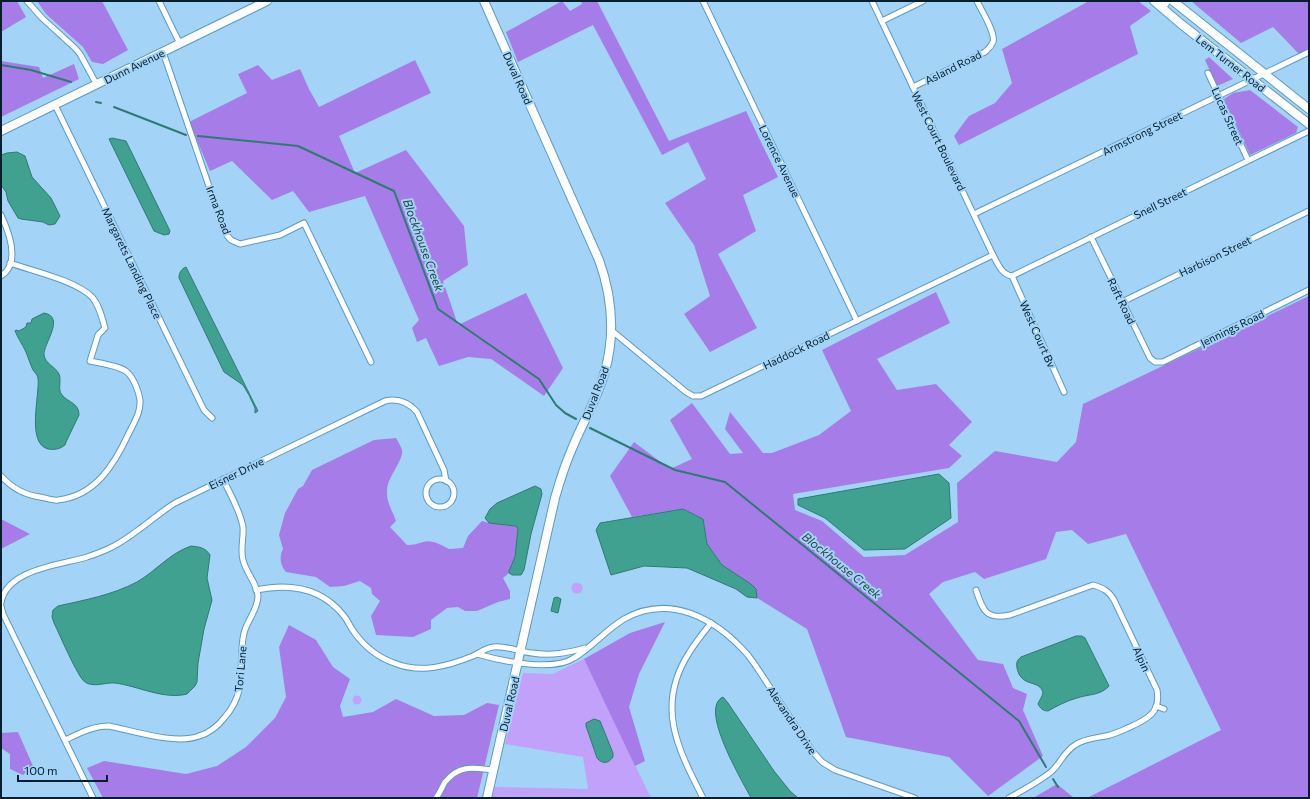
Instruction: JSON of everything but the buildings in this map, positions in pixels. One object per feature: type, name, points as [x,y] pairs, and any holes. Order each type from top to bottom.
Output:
[{"type":"main road","name":"Dunn Avenue","points":[[1,132],[267,1]]},
{"type":"main road","name":"Duval Road","points":[[484,1],[599,260],[609,300],[611,330],[608,354],[601,382],[564,468],[555,498],[487,798]]},
{"type":"main road","name":"Lem Turner Road","points":[[1154,1],[1165,4],[1181,24],[1309,124]]},
{"type":"main road","name":"Lem Turner Road","points":[[1173,1],[1309,109]]},
{"type":"street","points":[[27,1],[42,18],[75,48],[80,54],[97,85]]},
{"type":"street","points":[[159,1],[180,44]]},
{"type":"street","name":"Lorence Avenue","points":[[703,1],[857,320]]},
{"type":"street","name":"West Court Boulevard","points":[[872,1],[993,255],[1002,272],[1006,275],[1012,276]]},
{"type":"street","points":[[882,21],[923,1]]},
{"type":"street","name":"Asland Road","points":[[913,87],[985,52],[990,47],[993,38],[992,32],[977,1]]},
{"type":"street","name":"Irma Road","points":[[163,52],[228,237],[240,244],[280,235],[304,223],[371,362]]},
{"type":"street","name":"Armstrong Street","points":[[974,214],[1309,52]]},
{"type":"street","name":"Lucas Street","points":[[1208,73],[1248,160]]},
{"type":"street","name":"Margarets Landing Place","points":[[55,105],[204,410],[212,418]]},
{"type":"street","name":"Snell Street","points":[[1012,276],[1309,130]]},
{"type":"street","name":"Harbison Street","points":[[1122,302],[1309,211]]},
{"type":"street","points":[[1,215],[8,230],[12,253],[10,263],[5,273],[1,276]]},
{"type":"street","name":"Raft Road","points":[[1091,237],[1150,358],[1155,362]]},
{"type":"street","name":"Haddock Road","points":[[611,330],[686,392],[693,396],[701,396],[993,255]]},
{"type":"street","points":[[1,476],[10,485],[31,496],[57,501],[74,496],[94,486],[109,470],[125,442],[138,412],[140,400],[136,388],[127,372],[120,368],[90,361],[98,335],[105,328],[98,307],[92,297],[78,287],[10,263]]},
{"type":"street","name":"West Court Bv","points":[[1012,276],[1064,392]]},
{"type":"street","name":"Jennings Road","points":[[1155,362],[1163,362],[1309,290]]},
{"type":"street","name":"Eisner Drive","points":[[1,603],[2,596],[7,587],[14,581],[44,567],[87,557],[114,546],[137,532],[160,512],[174,503],[385,401],[392,400],[405,402],[412,406],[417,412],[444,470],[446,481],[450,483],[454,491],[452,500],[445,506],[436,506],[432,504],[426,496],[427,487],[433,481],[442,479],[446,481]]},
{"type":"street","name":"Tori Lane","points":[[65,740],[90,729],[102,726],[178,739],[198,737],[213,729],[230,712],[238,696],[244,633],[257,604],[258,597],[243,561],[243,528],[241,520],[223,479]]},
{"type":"street","name":"Alpin","points":[[976,590],[985,612],[992,616],[999,617],[1010,615],[1093,585],[1105,589],[1110,593],[1114,600],[1157,690],[1158,696],[1156,706]]},
{"type":"street","name":"Alexandra Drive","points":[[256,590],[281,586],[302,589],[320,596],[344,616],[359,639],[370,650],[401,666],[420,669],[443,666],[492,647],[542,655],[556,655],[588,647]]},
{"type":"street","points":[[1,606],[3,614],[93,798]]},
{"type":"street","name":"Alexandra Drive","points":[[477,654],[539,666],[558,664],[574,659],[624,619],[648,610],[661,608],[685,611],[711,623],[732,640],[747,655],[812,752],[822,762],[835,770],[915,798]]},
{"type":"street","points":[[703,798],[684,760],[675,735],[672,700],[683,663],[711,623]]},
{"type":"street","points":[[1009,798],[1049,773],[1055,768],[1062,756],[1074,746],[1088,739],[1120,731],[1143,722],[1149,717],[1156,706],[1164,710]]},
{"type":"street","points":[[436,798],[444,783],[454,772],[466,767],[493,770]]},
{"type":"shaded area","points":[[1,1],[17,1],[26,17],[1,32]]},
{"type":"shaded area","points":[[37,1],[102,1],[128,50],[103,64],[92,62],[83,47],[46,14]]},
{"type":"shaded area","points":[[562,1],[570,11],[582,4],[581,1],[597,1],[669,141],[746,111],[778,177],[743,195],[756,231],[718,254],[757,328],[710,352],[684,314],[710,296],[694,245],[665,203],[706,179],[688,142],[662,155],[593,25],[518,62],[506,32]]},
{"type":"shaded area","points":[[1089,1],[1138,1],[1151,11],[1130,26],[1138,54],[959,145],[954,136],[969,116],[995,103],[1012,83],[1002,49]]},
{"type":"shaded area","points":[[1191,1],[1309,1],[1309,49],[1299,54],[1273,27],[1241,43]]},
{"type":"shaded area","points":[[1209,57],[1233,79],[1217,86],[1205,60]]},
{"type":"shaded area","points":[[415,60],[431,93],[339,136],[355,173],[406,150],[464,226],[468,265],[443,281],[458,325],[526,293],[563,368],[544,396],[491,359],[468,357],[439,366],[426,338],[417,342],[412,328],[419,320],[365,196],[309,212],[293,191],[272,200],[232,161],[210,171],[189,122],[247,93],[238,74],[258,65],[272,80],[300,69],[319,107]]},
{"type":"shaded area","points":[[1,61],[39,67],[43,78],[74,64],[79,79],[1,117]]},
{"type":"shaded area","points":[[1250,90],[1298,127],[1296,133],[1250,155],[1224,99],[1233,93]]},
{"type":"shaded area","points":[[112,138],[126,141],[170,231],[169,234],[164,235],[154,231],[109,139]]},
{"type":"shaded area","points":[[17,152],[25,156],[32,177],[51,198],[60,216],[55,224],[49,225],[43,222],[18,218],[8,201],[6,192],[1,185],[1,155]]},
{"type":"shaded area","points":[[186,267],[258,411],[255,413],[255,408],[243,385],[224,372],[179,278],[179,274]]},
{"type":"shaded area","points":[[936,292],[950,323],[877,359],[897,390],[936,384],[972,422],[949,445],[962,456],[949,468],[793,494],[795,510],[822,521],[864,557],[905,555],[958,522],[957,483],[995,451],[1057,462],[1076,442],[1083,404],[1309,296],[1309,798],[1087,798],[1221,730],[1126,534],[1088,544],[1072,530],[1056,532],[1046,559],[984,579],[975,572],[943,582],[929,594],[978,660],[1003,664],[1013,688],[1027,694],[1023,710],[1043,756],[988,796],[949,757],[846,737],[807,629],[757,598],[756,589],[751,584],[722,565],[707,544],[703,519],[683,509],[632,517],[610,476],[634,442],[670,469],[692,459],[670,420],[692,403],[730,454],[743,453],[725,429],[730,412],[763,453],[772,453],[819,435],[851,411],[822,350]]},
{"type":"shaded area","points":[[44,313],[50,316],[53,320],[52,331],[44,355],[46,361],[56,369],[59,374],[62,395],[79,411],[79,415],[65,445],[55,449],[48,449],[41,445],[37,438],[36,418],[38,378],[15,331],[19,331],[26,327],[27,323],[31,323],[32,319]]},
{"type":"shaded area","points":[[396,438],[402,448],[402,454],[390,480],[387,491],[390,507],[396,521],[390,527],[407,545],[414,545],[429,541],[449,549],[463,548],[468,536],[482,521],[515,526],[518,528],[515,557],[509,573],[503,578],[510,591],[510,599],[498,602],[477,611],[465,611],[458,607],[447,608],[431,620],[431,629],[413,637],[376,635],[371,616],[380,601],[372,594],[371,588],[360,581],[344,586],[330,587],[316,577],[286,572],[282,567],[281,561],[283,549],[279,535],[285,513],[298,489],[303,486],[312,470],[374,440]]},
{"type":"shaded area","points":[[939,474],[949,483],[951,518],[905,549],[864,550],[825,518],[798,505],[798,499]]},
{"type":"shaded area","points":[[535,486],[541,489],[542,494],[531,534],[524,570],[521,575],[512,575],[509,571],[515,557],[518,528],[515,526],[489,523],[485,518],[490,509],[497,503]]},
{"type":"shaded area","points":[[683,509],[703,519],[707,544],[722,565],[751,584],[756,589],[757,598],[747,597],[736,589],[687,568],[644,566],[611,575],[596,530],[600,523]]},
{"type":"shaded area","points":[[1,519],[30,534],[1,549]]},
{"type":"shaded area","points":[[191,546],[204,549],[210,555],[207,578],[212,600],[204,629],[198,663],[197,682],[195,686],[187,694],[169,695],[115,683],[92,685],[85,682],[73,664],[54,623],[52,617],[53,610],[58,606],[98,597],[128,587],[144,578],[176,553]]},
{"type":"shaded area","points":[[575,583],[579,583],[581,584],[581,592],[575,593],[572,590],[572,586]]},
{"type":"shaded area","points":[[557,597],[561,599],[558,613],[551,611],[554,598]]},
{"type":"shaded area","points":[[665,622],[639,674],[629,707],[645,761],[635,766],[584,659],[630,633]]},
{"type":"shaded area","points":[[289,625],[316,640],[333,667],[350,679],[340,706],[343,717],[373,712],[396,699],[434,716],[464,715],[487,703],[499,705],[477,798],[103,798],[87,768],[104,761],[186,774],[217,766],[246,747],[275,718],[286,697],[279,647]]},
{"type":"shaded area","points":[[1076,636],[1082,636],[1085,638],[1109,686],[1102,692],[1073,699],[1048,711],[1045,710],[1038,704],[1043,692],[1042,690],[1037,685],[1025,681],[1022,678],[1017,668],[1017,662],[1021,657]]},
{"type":"shaded area","points":[[584,659],[651,798],[492,798],[495,787],[588,789],[583,757],[505,744],[523,673],[553,674]]},
{"type":"shaded area","points":[[357,695],[362,700],[357,705],[352,700]]},
{"type":"shaded area","points":[[723,697],[774,771],[790,791],[798,798],[751,798],[732,762],[719,730],[716,715],[717,704]]},
{"type":"shaded area","points":[[594,719],[600,721],[613,753],[613,757],[607,762],[603,762],[597,758],[586,726],[586,723]]},
{"type":"shaded area","points":[[18,732],[33,766],[23,775],[10,769],[10,754],[1,748],[1,733]]},
{"type":"shaded area","points":[[1057,784],[1074,798],[1033,798]]},
{"type":"waterway","name":"Blockhouse Creek","points":[[1,65],[31,70],[71,82]]},
{"type":"waterway","name":"Blockhouse Creek","points":[[96,102],[101,103]]},
{"type":"waterway","name":"Blockhouse Creek","points":[[114,107],[186,135]]},
{"type":"waterway","name":"Blockhouse Creek","points":[[198,136],[298,146],[394,191],[438,309],[539,379],[556,405],[565,413],[576,419]]},
{"type":"waterway","name":"Blockhouse Creek","points":[[590,428],[675,470],[725,482],[1019,721],[1046,767]]},
{"type":"waterway","name":"Blockhouse Creek","points":[[1053,779],[1058,787]]}]
